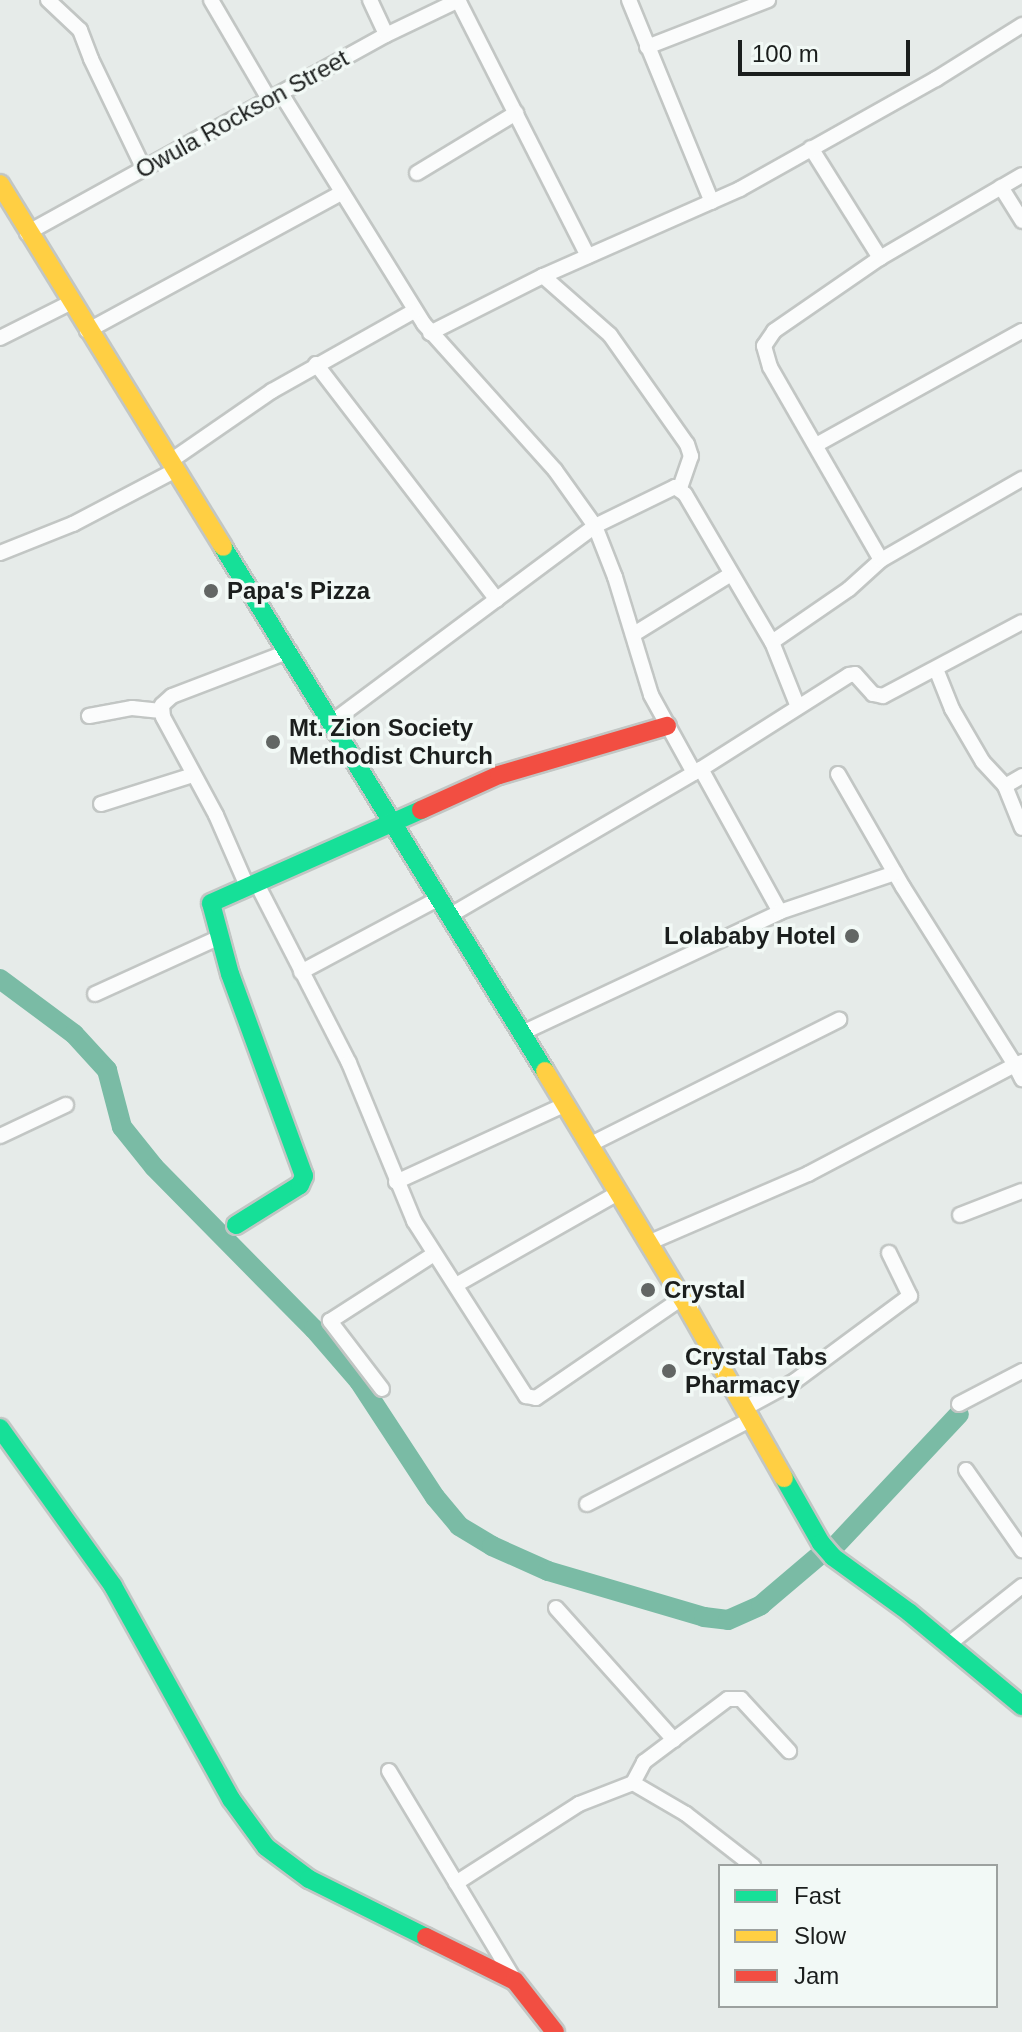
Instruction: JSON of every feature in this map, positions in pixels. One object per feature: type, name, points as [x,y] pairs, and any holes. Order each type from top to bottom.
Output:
[{"type":"main road","points":[[0,184],[87,331],[290,651],[682,1298],[809,1524],[833,1557],[949,1644],[1022,1706]]},
{"type":"main road","points":[[236,1225],[300,1185],[304,1176],[281,1122],[218,938],[211,903],[499,775],[667,726]]},
{"type":"main road","points":[[0,1428],[113,1586],[231,1799],[266,1847],[309,1879],[515,1981],[555,2032]]},
{"type":"street","points":[[48,0],[80,30],[143,167]]},
{"type":"street","points":[[211,0],[341,193],[430,333],[555,470],[595,526],[634,634],[651,695],[780,912]]},
{"type":"street","points":[[370,0],[386,35]]},
{"type":"street","points":[[458,0],[588,256]]},
{"type":"street","name":"Owula Rockson Street","points":[[27,233],[386,35],[458,0]]},
{"type":"street","points":[[629,0],[712,202]]},
{"type":"street","points":[[647,47],[768,0]]},
{"type":"street","points":[[430,333],[543,276],[712,202],[936,79],[1022,25]]},
{"type":"street","points":[[417,173],[516,113]]},
{"type":"street","points":[[811,148],[880,258]]},
{"type":"street","points":[[881,560],[770,367],[764,346],[774,331],[880,258],[1022,175]]},
{"type":"street","points":[[1001,187],[1022,221]]},
{"type":"street","points":[[87,331],[341,193]]},
{"type":"street","points":[[543,276],[610,335],[687,444],[691,456],[680,488],[772,642],[798,707]]},
{"type":"street","points":[[0,338],[70,303]]},
{"type":"street","points":[[0,553],[73,524],[172,466],[227,420],[316,364],[414,311]]},
{"type":"street","points":[[816,445],[1022,331]]},
{"type":"street","points":[[316,364],[497,600]]},
{"type":"street","points":[[772,642],[849,589],[881,560],[1022,479]]},
{"type":"street","points":[[332,722],[595,526],[675,487],[680,488]]},
{"type":"street","points":[[634,634],[731,574]]},
{"type":"street","points":[[449,916],[698,771],[852,673],[878,697],[1022,622]]},
{"type":"street","points":[[290,651],[172,696],[162,705],[161,711],[349,1063],[396,1182],[434,1254],[526,1396],[531,1399],[682,1298]]},
{"type":"street","points":[[936,669],[952,709],[983,762],[1005,786],[1022,828]]},
{"type":"street","points":[[89,716],[132,708],[161,711]]},
{"type":"street","points":[[648,1243],[808,1174],[1020,1068],[895,873],[838,774]]},
{"type":"street","points":[[101,804],[193,775]]},
{"type":"street","points":[[1005,786],[1022,776]]},
{"type":"street","points":[[522,1033],[780,912],[895,873]]},
{"type":"street","points":[[301,972],[438,899]]},
{"type":"street","points":[[95,994],[218,938]]},
{"type":"street","points":[[589,1145],[839,1020]]},
{"type":"street","points":[[0,1136],[66,1105]]},
{"type":"street","points":[[396,1182],[564,1105]]},
{"type":"street","points":[[960,1215],[1022,1191]]},
{"type":"street","points":[[456,1285],[618,1193]]},
{"type":"street","points":[[587,1504],[748,1413],[910,1296],[889,1253]]},
{"type":"street","points":[[382,1389],[330,1321],[434,1254]]},
{"type":"street","points":[[959,1404],[1022,1371]]},
{"type":"street","points":[[966,1470],[1022,1550]]},
{"type":"street","points":[[949,1644],[1022,1586]]},
{"type":"street","points":[[556,1608],[674,1740]]},
{"type":"street","points":[[456,1883],[579,1804],[633,1783],[644,1762],[728,1699],[741,1699],[789,1751]]},
{"type":"street","points":[[389,1771],[515,1981]]},
{"type":"street","points":[[633,1783],[686,1814],[750,1864]]},
{"type":"waterway","points":[[0,979],[74,1034],[107,1070],[122,1127],[154,1167],[314,1329],[359,1381],[435,1497],[459,1526],[492,1546],[548,1571],[704,1617],[728,1620],[761,1605],[821,1554]]},
{"type":"waterway","points":[[837,1544],[959,1414]]},
{"type":"traffic: fast","points":[[223,547],[545,1071]]},
{"type":"traffic: fast","points":[[236,1225],[300,1185],[304,1176],[230,974],[211,903],[421,810]]},
{"type":"traffic: fast","points":[[0,1428],[113,1586],[231,1799],[266,1847],[309,1879],[426,1937]]},
{"type":"traffic: fast","points":[[784,1478],[821,1543],[833,1557],[910,1613],[1022,1706]]},
{"type":"traffic: slow","points":[[0,184],[223,547]]},
{"type":"traffic: slow","points":[[545,1071],[682,1298],[784,1478]]},
{"type":"traffic: jam","points":[[421,810],[499,775],[667,726]]},
{"type":"traffic: jam","points":[[426,1937],[515,1981],[555,2032]]},
{"type":"place","name":"Papa's Pizza","points":[[211,591]]},
{"type":"place","name":"Mt. Zion Society Methodist Church","points":[[273,742]]},
{"type":"place","name":"Lolababy Hotel","points":[[852,936]]},
{"type":"place","name":"Crystal","points":[[648,1290]]},
{"type":"place","name":"Crystal Tabs Pharmacy","points":[[669,1371]]}]
